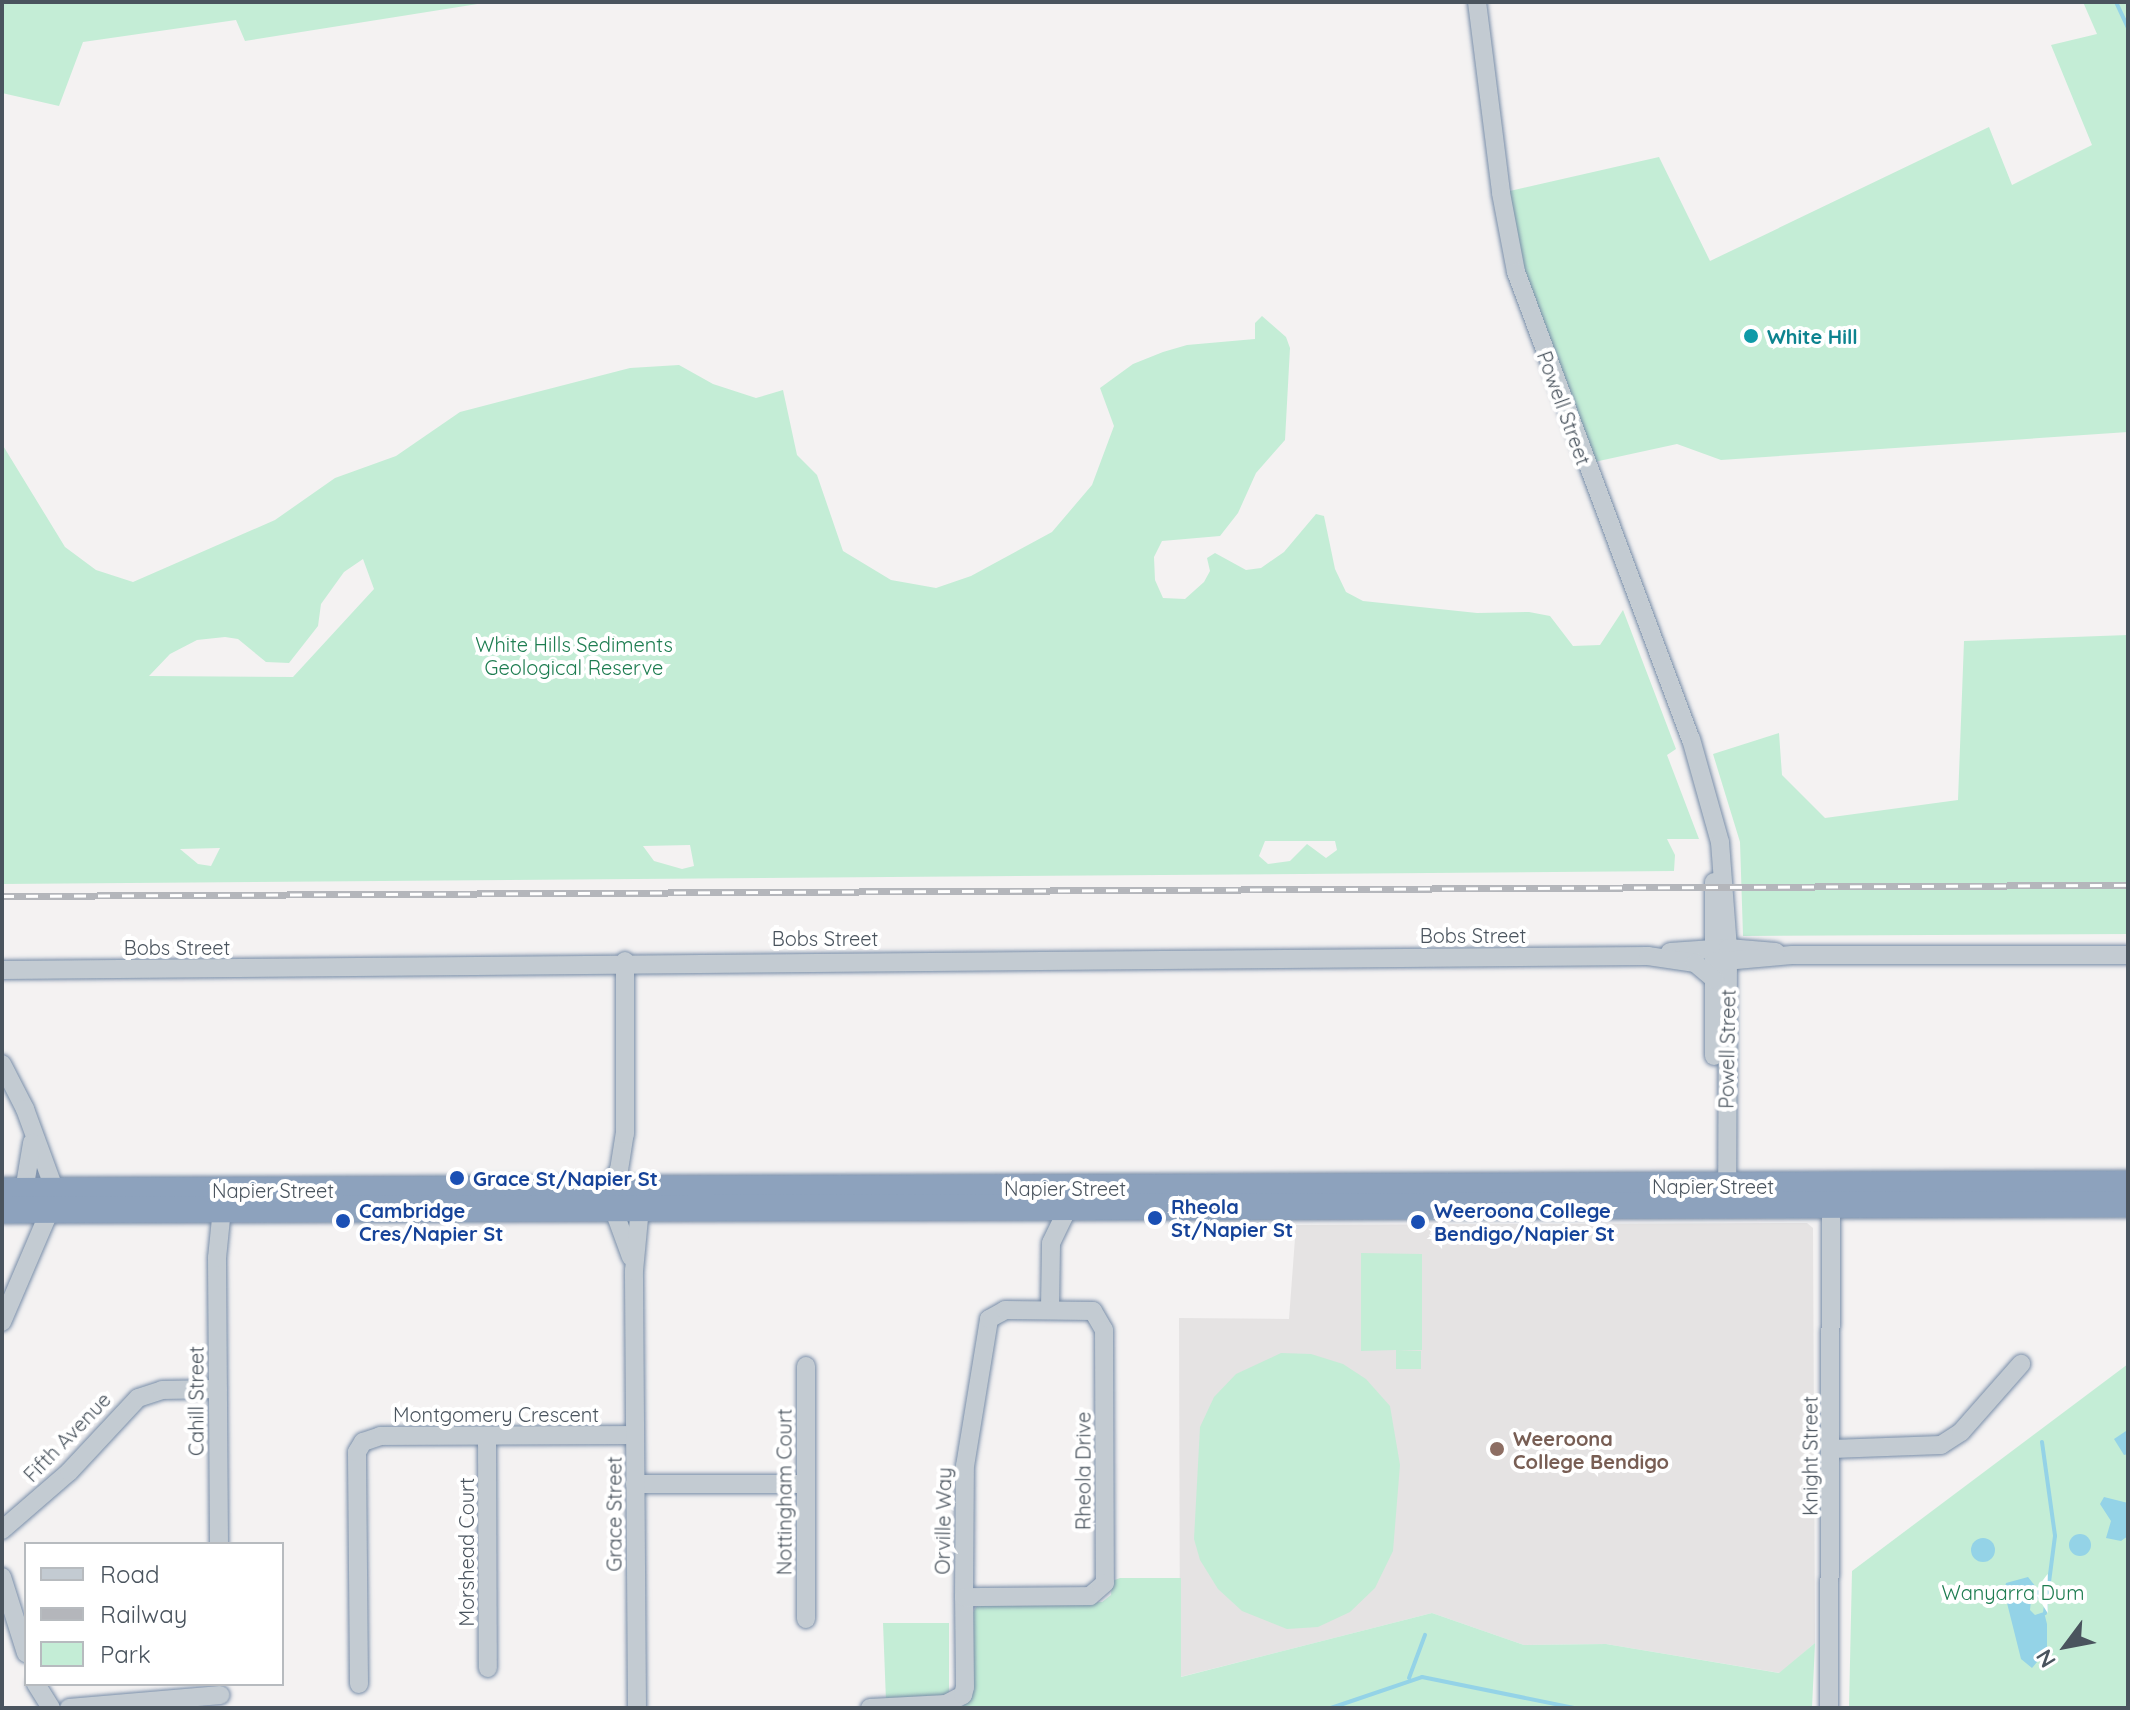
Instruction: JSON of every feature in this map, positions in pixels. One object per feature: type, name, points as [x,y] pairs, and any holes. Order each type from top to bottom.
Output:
[{"type":"highway","name":"Napier Street","points":[[642,1199],[1030,1207],[1061,1197],[1149,1206],[1721,1195],[1831,1204],[2042,1194],[2128,1184]]},
{"type":"highway","name":"Napier Street","points":[[52,1200],[87,1190],[517,1189],[610,1199],[2042,1194],[2128,1204]]},
{"type":"highway","points":[[517,1189],[642,1199]]},
{"type":"highway","points":[[87,1190],[211,1199],[209,1209]]},
{"type":"highway","points":[[450,1190],[455,1200],[559,1209]]},
{"type":"highway","name":"Napier Street","points":[[12,1200],[209,1209],[559,1209],[610,1199]]},
{"type":"street","name":"Powell Street","points":[[1477,2],[1504,215],[1516,272],[1691,739],[1709,799],[1724,873],[1720,960],[1721,1195]]},
{"type":"street","name":"Bobs Street","points":[[1648,956],[1695,963],[1792,955],[2128,955]]},
{"type":"street","name":"Bobs Street","points":[[2,970],[625,961],[1648,956],[1720,960]]},
{"type":"street","name":"Grace Street","points":[[625,961],[625,1134],[610,1199],[625,1229],[634,1271]]},
{"type":"street","points":[[2,1064],[31,1124],[52,1200],[2,1322]]},
{"type":"street","points":[[24,1270],[28,1236],[12,1200],[31,1164],[31,1124]]},
{"type":"street","name":"Grace Street","points":[[625,1134],[642,1199],[634,1271],[637,1708]]},
{"type":"street","points":[[1050,1309],[1050,1257],[1061,1197]]},
{"type":"street","name":"Knight Street","points":[[1829,1701],[1831,1204]]},
{"type":"street","points":[[1030,1207],[1043,1228],[1050,1257]]},
{"type":"street","name":"Cahill Street","points":[[209,1209],[217,1258],[219,1542]]},
{"type":"street","name":"Orville Way","points":[[870,1708],[961,1698],[965,1466],[987,1326],[999,1311],[1050,1309]]},
{"type":"street","name":"Rheola Drive","points":[[964,1597],[1090,1596],[1105,1583],[1103,1323],[1093,1311],[1050,1309]]},
{"type":"street","points":[[1832,1449],[1941,1445],[1961,1432],[2021,1364]]},
{"type":"street","name":"Nottingham Court","points":[[806,1366],[806,1619]]},
{"type":"street","name":"Fifth Avenue","points":[[2,1530],[69,1472],[138,1398],[162,1390],[218,1389]]},
{"type":"street","name":"Montgomery Crescent","points":[[359,1684],[359,1446],[375,1437],[635,1435]]},
{"type":"street","name":"Morshead Court","points":[[487,1436],[488,1668]]},
{"type":"street","points":[[635,1484],[806,1484]]},
{"type":"street","points":[[2,1577],[24,1647]]},
{"type":"street","points":[[37,1686],[51,1708]]},
{"type":"street","points":[[69,1708],[220,1696]]},
{"type":"shaded area","name":"Weeroona College Bendigo","points":[[1807,1223],[1813,1228],[1815,1643],[1780,1673],[1606,1644],[1524,1645],[1432,1613],[1180,1677],[1179,1318],[1289,1319],[1296,1225]]},
{"type":"green space","points":[[2,2],[490,2],[245,41],[236,20],[83,42],[59,106],[2,93]]},
{"type":"green space","points":[[2083,2],[2128,2],[2128,432],[1721,460],[1677,444],[1585,464],[1501,193],[1659,157],[1710,261],[1989,127],[2012,185],[2092,145],[2051,45],[2097,34]]},
{"type":"green space","name":"White Hills Sediments Geological Reserve","points":[[1262,316],[1286,337],[1290,348],[1285,440],[1256,473],[1238,513],[1220,536],[1162,541],[1154,557],[1155,580],[1163,598],[1185,599],[1204,582],[1210,571],[1207,558],[1215,553],[1246,570],[1261,568],[1284,552],[1316,514],[1324,516],[1335,569],[1346,592],[1363,601],[1477,613],[1529,612],[1550,616],[1573,646],[1600,645],[1623,610],[1676,749],[1667,755],[1699,839],[1667,839],[1675,855],[1674,871],[2,884],[2,444],[65,547],[96,570],[133,582],[275,520],[335,478],[396,456],[460,412],[630,368],[679,365],[713,384],[756,398],[783,390],[797,455],[817,475],[843,551],[891,580],[936,588],[971,576],[1052,532],[1092,485],[1114,426],[1100,388],[1133,364],[1163,352],[1187,345],[1255,339],[1255,323]],"holes":[[[363,559],[374,589],[293,677],[149,676],[170,654],[197,640],[225,637],[238,639],[266,662],[289,663],[318,626],[321,604],[344,572]],[[1265,841],[1335,841],[1337,850],[1326,858],[1307,844],[1290,861],[1268,864],[1259,856]],[[690,845],[694,866],[682,869],[654,861],[643,846]],[[220,848],[211,866],[198,864],[180,849]]]},
{"type":"green space","points":[[2128,635],[2128,934],[1743,936],[1740,842],[1713,754],[1779,733],[1782,775],[1825,818],[1958,800],[1964,641]]},
{"type":"green space","points":[[1361,1253],[1422,1254],[1422,1350],[1398,1351],[1421,1351],[1421,1369],[1396,1369],[1396,1350],[1361,1351]]},
{"type":"green space","points":[[1281,1353],[1311,1354],[1343,1364],[1366,1379],[1390,1406],[1400,1465],[1393,1551],[1375,1588],[1350,1612],[1318,1627],[1287,1629],[1242,1611],[1218,1589],[1200,1560],[1194,1539],[1200,1427],[1214,1397],[1236,1374]]},
{"type":"green space","name":"Wanyarra Dum","points":[[2128,1364],[2128,1708],[1849,1708],[1852,1571]]},
{"type":"green space","points":[[1120,1578],[1181,1578],[1181,1677],[1432,1613],[1524,1645],[1606,1644],[1779,1673],[1815,1643],[1812,1708],[961,1708],[971,1697],[971,1615],[977,1606],[1102,1602],[1111,1595],[1112,1581]]},
{"type":"green space","points":[[883,1623],[949,1623],[949,1696],[886,1701]]},
{"type":"water","points":[[2126,1431],[2128,1454],[2124,1455],[2114,1439]]},
{"type":"water","points":[[2104,1497],[2128,1503],[2128,1536],[2121,1541],[2106,1538],[2111,1521],[2100,1504]]},
{"type":"water","points":[[2076,1534],[2084,1534],[2091,1545],[2084,1556],[2076,1556],[2069,1549],[2069,1541]]},
{"type":"water","points":[[1983,1538],[1992,1541],[1995,1550],[1992,1559],[1983,1562],[1974,1559],[1971,1550],[1974,1541]]},
{"type":"water","points":[[2028,1577],[2044,1597],[2031,1600],[2030,1610],[2035,1615],[2044,1612],[2047,1624],[2047,1650],[2032,1668],[2021,1659],[2004,1591],[2006,1583]]},
{"type":"waterway","points":[[2116,2],[2128,28]]},
{"type":"waterway","points":[[2042,1442],[2055,1536],[2045,1613]]},
{"type":"waterway","points":[[1409,1678],[1425,1635]]},
{"type":"waterway","points":[[1331,1708],[1422,1677],[1574,1708]]},
{"type":"railway","points":[[2,896],[2128,885]]},
{"type":"place","name":"White Hill","points":[[1751,336]]},
{"type":"place","name":"Grace St/Napier St","points":[[457,1178]]},
{"type":"place","name":"Rheola St/Napier St","points":[[1155,1218]]},
{"type":"place","name":"Cambridge Cres/Napier St","points":[[343,1221]]},
{"type":"place","name":"Weeroona College Bendigo/Napier St","points":[[1418,1222]]},
{"type":"place","name":"Weeroona College Bendigo","points":[[1497,1449]]}]
